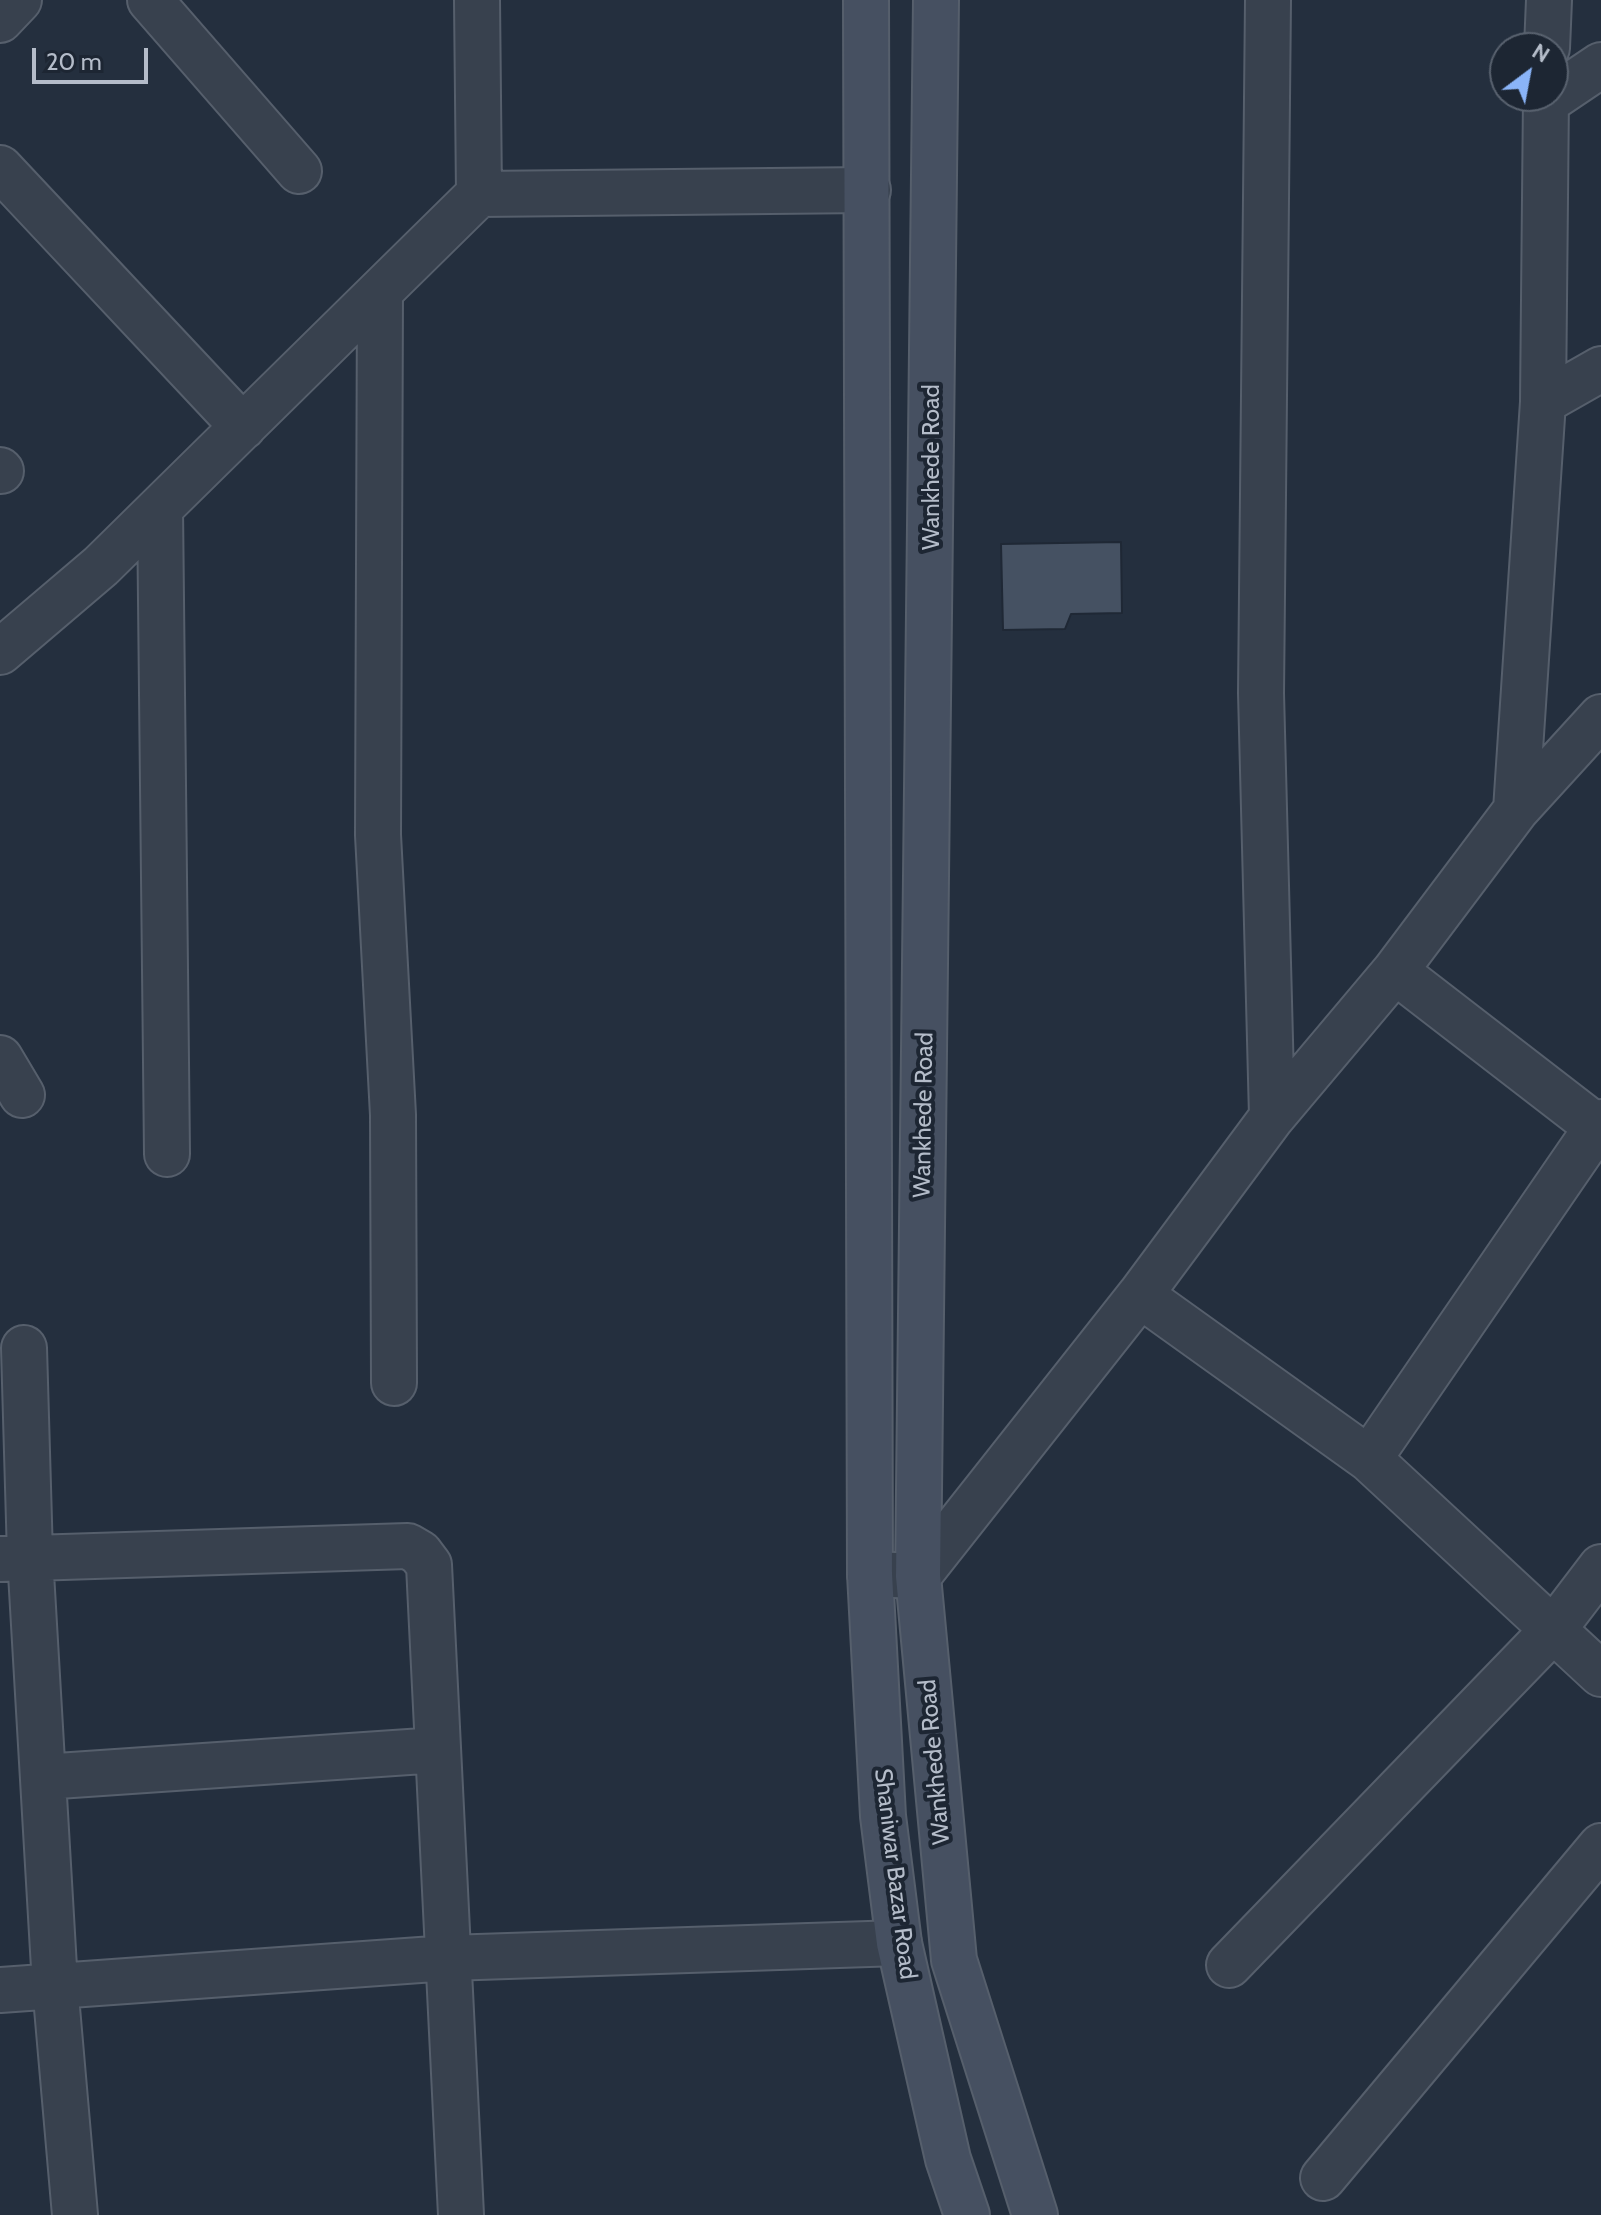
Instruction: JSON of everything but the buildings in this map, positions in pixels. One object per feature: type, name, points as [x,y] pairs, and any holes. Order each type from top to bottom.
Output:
[{"type":"main road","points":[[866,0],[870,1574]]},
{"type":"main road","name":"Wankhede Road","points":[[936,0],[918,1576],[954,1960],[1035,2215]]},
{"type":"main road","name":"Shaniwar Bazar Road","points":[[870,1574],[883,1816],[899,1943],[948,2159],[967,2215]]},
{"type":"street","points":[[0,20],[19,0]]},
{"type":"street","points":[[150,0],[299,171]]},
{"type":"street","points":[[477,0],[479,194]]},
{"type":"street","points":[[1268,0],[1261,693],[1272,1117]]},
{"type":"street","points":[[1548,32],[1549,0]]},
{"type":"street","points":[[1569,85],[1601,65]]},
{"type":"street","points":[[1516,810],[1543,402],[1546,112]]},
{"type":"street","points":[[0,168],[243,427]]},
{"type":"street","points":[[0,652],[101,566],[479,194],[868,190]]},
{"type":"street","points":[[380,292],[378,835],[393,1115],[394,1383]]},
{"type":"street","points":[[1543,402],[1601,369]]},
{"type":"street","points":[[160,508],[167,1154]]},
{"type":"street","points":[[870,1574],[918,1576],[1140,1295],[1272,1117],[1395,971],[1516,810],[1601,717]]},
{"type":"street","points":[[1369,1459],[1600,1126],[1395,971]]},
{"type":"street","points":[[0,1058],[22,1095]]},
{"type":"street","points":[[1140,1295],[1369,1459],[1601,1674]]},
{"type":"street","points":[[24,1348],[15,1557],[43,1777],[55,1985],[75,2215]]},
{"type":"street","points":[[15,1557],[408,1546],[420,1553],[429,1565],[461,2215]]},
{"type":"street","points":[[1229,1965],[1553,1630],[1601,1567]]},
{"type":"street","points":[[43,1777],[438,1750]]},
{"type":"street","points":[[1323,2178],[1601,1846]]},
{"type":"street","points":[[0,1990],[448,1958],[899,1943]]}]
